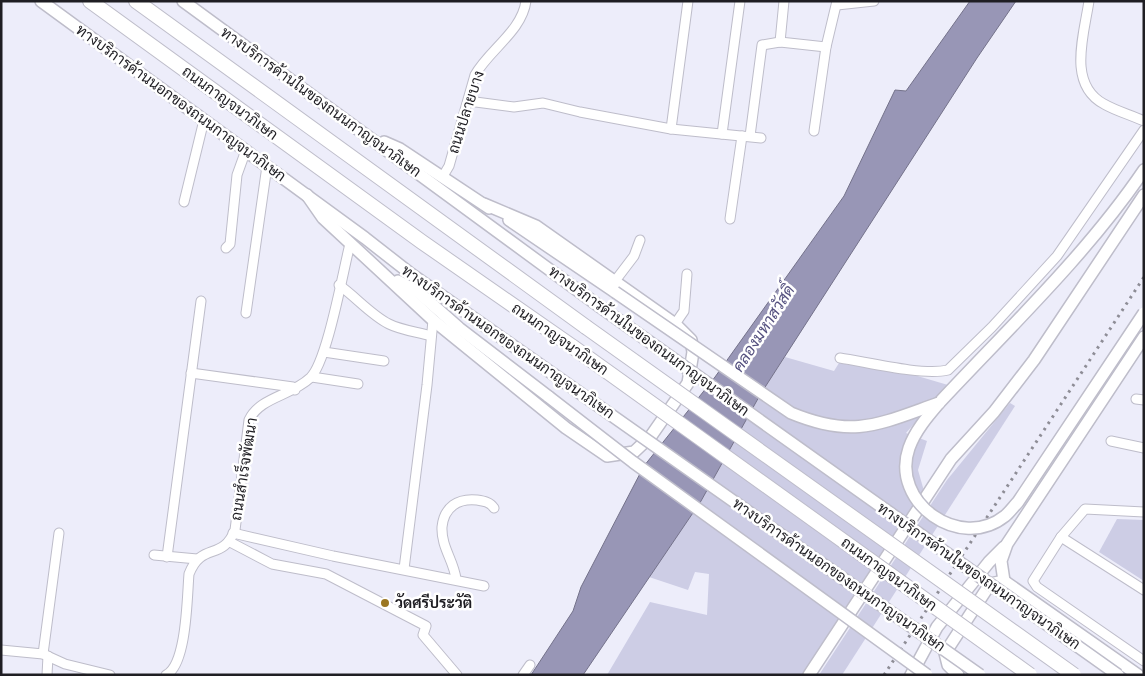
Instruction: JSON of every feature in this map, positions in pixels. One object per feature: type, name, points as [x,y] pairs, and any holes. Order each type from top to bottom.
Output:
[{"type":"highway","name":"ถนนกาญจนาภิเษก","points":[[90,1],[422,242],[573,347],[1030,675]]},
{"type":"highway","name":"ถนนกาญจนาภิเษก","points":[[136,1],[1074,675]]},
{"type":"main road","name":"ทางบริการด้านนอกของถนนกาญจนาภิเษก","points":[[41,1],[246,150],[411,274],[980,675]]},
{"type":"main road","name":"ทางบริการด้านในของถนนกาญจนาภิเษก","points":[[183,1],[599,306],[1118,675]]},
{"type":"main road","points":[[307,196],[323,218],[433,320],[566,428],[607,456],[634,452],[651,436],[688,383],[693,352],[691,340],[675,324],[484,204],[443,176],[400,149],[360,130]]},
{"type":"main road","points":[[1144,170],[1080,252],[939,403],[918,430],[908,450],[906,468],[910,488],[917,502],[932,516],[948,525],[968,528],[988,525],[1004,516],[1018,502],[1144,313]]},
{"type":"main road","points":[[458,187],[477,217]]},
{"type":"main road","points":[[809,675],[951,459],[994,412],[1034,360],[1144,195]]},
{"type":"main road","points":[[383,273],[416,291],[473,340],[633,462],[927,675]]},
{"type":"main road","points":[[615,286],[784,409],[814,423],[836,427],[871,427],[939,403]]},
{"type":"main road","points":[[911,675],[937,627],[989,562],[1007,544],[1144,337]]},
{"type":"main road","points":[[1004,582],[1001,561],[1007,544]]},
{"type":"main road","points":[[958,675],[948,665],[945,653],[990,584],[1004,582],[1138,675]]},
{"type":"street","name":"ถนนปลายบาง","points":[[443,176],[449,166],[475,76],[482,62],[514,27],[525,8],[526,1]]},
{"type":"street","points":[[671,129],[688,1]]},
{"type":"street","points":[[722,134],[740,1]]},
{"type":"street","points":[[780,42],[784,1]]},
{"type":"street","points":[[814,131],[826,47],[837,3],[874,1]]},
{"type":"street","points":[[1089,1],[1081,49],[1082,79],[1091,93],[1104,104],[1144,120]]},
{"type":"street","points":[[730,219],[746,136],[760,47],[765,43],[780,42],[826,47]]},
{"type":"street","points":[[468,101],[514,107],[543,103],[671,129],[761,138]]},
{"type":"street","points":[[184,202],[204,120]]},
{"type":"street","points":[[840,358],[908,369],[940,372],[948,370],[1057,256],[1144,130]]},
{"type":"street","points":[[226,248],[230,244],[236,175],[246,150]]},
{"type":"street","points":[[246,313],[267,166]]},
{"type":"street","points":[[615,286],[634,256],[640,240]]},
{"type":"street","name":"ถนนสำเร็จพัฒนา","points":[[232,538],[249,420],[254,410],[295,390],[312,377],[324,352],[350,244]]},
{"type":"street","points":[[675,324],[684,311],[687,274]]},
{"type":"street","points":[[339,285],[365,305],[372,313],[391,325],[431,336]]},
{"type":"street","points":[[167,557],[201,301]]},
{"type":"street","points":[[404,569],[427,385],[433,320]]},
{"type":"street","points":[[324,352],[384,361]]},
{"type":"street","points":[[191,373],[293,387],[295,390]]},
{"type":"street","points":[[312,377],[358,384]]},
{"type":"street","points":[[1111,441],[1144,448]]},
{"type":"street","points":[[456,579],[455,567],[447,554],[443,534],[446,516],[453,505],[460,500],[484,501],[492,504],[494,508]]},
{"type":"street","points":[[1144,512],[1084,509],[1061,537],[1033,581],[1037,587],[1144,661]]},
{"type":"street","points":[[47,675],[46,655],[59,533]]},
{"type":"street","points":[[1061,537],[1144,590]]},
{"type":"street","points":[[232,538],[404,569],[484,586]]},
{"type":"street","points":[[169,674],[176,664],[183,639],[189,574],[197,559],[208,552],[224,548],[232,538]]},
{"type":"street","points":[[232,538],[272,564],[326,574],[426,626],[423,635],[457,675]]},
{"type":"street","points":[[154,555],[197,559]]},
{"type":"street","points":[[1,650],[46,655],[71,666],[110,675]]},
{"type":"street","points":[[523,675],[530,665]]},
{"type":"shaded area","points":[[785,357],[834,371],[839,363],[914,375],[948,385],[906,433],[927,441],[918,470],[924,491],[914,510],[802,675],[607,675],[650,602],[707,615],[709,574],[695,572],[688,590],[649,577],[701,501],[760,395]]},
{"type":"shaded area","points":[[1010,403],[1015,406],[842,675],[819,675],[947,480]]},
{"type":"shaded area","points":[[1117,519],[1144,520],[1144,581],[1099,552]]},
{"type":"water","name":"คลองมหาสวัสดิ์","points":[[970,1],[1016,1],[977,58],[760,395],[701,501],[583,675],[531,675],[573,611],[581,587],[644,466],[715,377],[844,196],[895,90],[906,91]]},
{"type":"railway","points":[[884,675],[1144,277]]},
{"type":"place","name":"วัดศรีประวัติ","points":[[385,603]]}]
